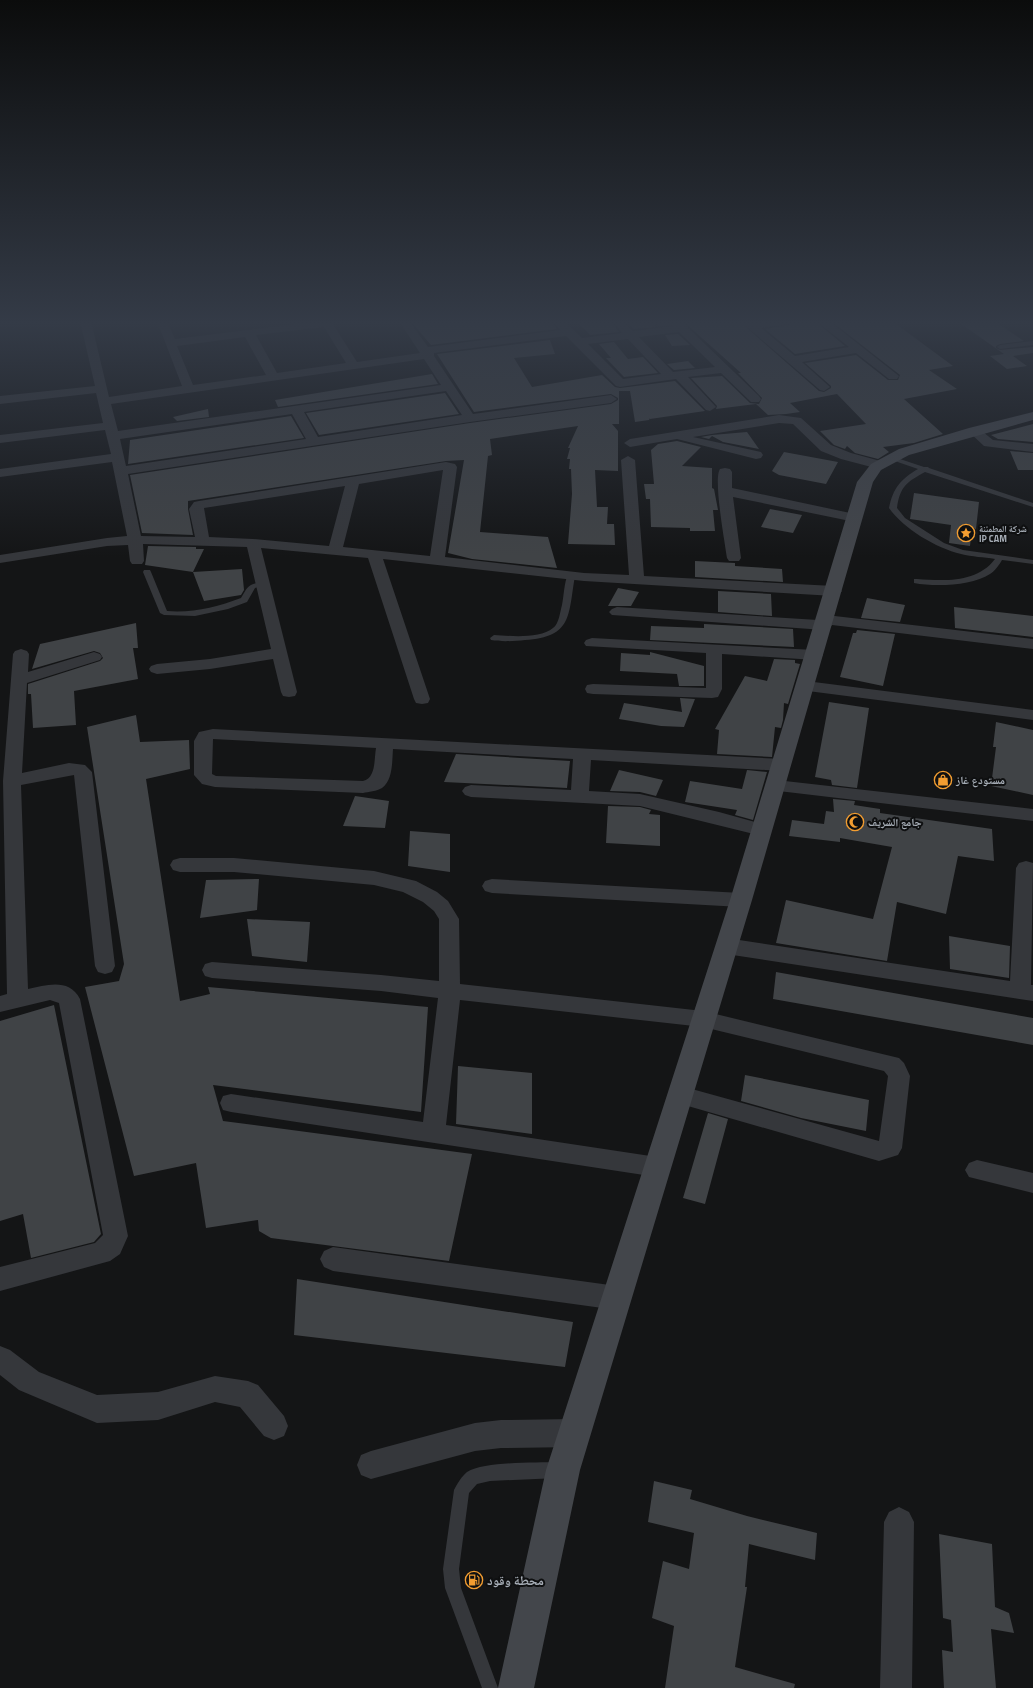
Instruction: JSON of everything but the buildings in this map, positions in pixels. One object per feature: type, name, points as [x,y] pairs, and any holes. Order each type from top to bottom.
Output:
[{"type":"main road","points":[[516,1688],[563,1470],[741,900],[866,482],[871,473],[885,461],[974,431],[1033,416]]},
{"type":"street","points":[[103,400],[118,457],[138,561]]},
{"type":"street","points":[[0,439],[111,431],[361,400]]},
{"type":"street","points":[[458,400],[470,418]]},
{"type":"street","points":[[120,471],[470,418],[606,400]]},
{"type":"street","points":[[702,400],[710,407]]},
{"type":"street","points":[[296,409],[314,442]]},
{"type":"street","points":[[630,443],[779,418],[797,421],[826,448],[846,456],[885,461]]},
{"type":"street","points":[[974,431],[989,443],[1033,448]]},
{"type":"street","points":[[674,436],[756,455]]},
{"type":"street","points":[[0,473],[118,457]]},
{"type":"street","points":[[628,460],[637,580]]},
{"type":"street","points":[[203,541],[196,509],[199,505],[442,466],[450,467],[437,560]]},
{"type":"street","points":[[725,472],[725,492],[734,558]]},
{"type":"street","points":[[336,550],[353,480]]},
{"type":"street","points":[[725,492],[855,518]]},
{"type":"street","points":[[0,559],[107,542],[135,540],[203,541],[253,543],[336,550],[571,576],[834,592]]},
{"type":"street","points":[[253,543],[289,692]]},
{"type":"street","points":[[374,554],[422,699]]},
{"type":"street","points":[[617,612],[825,622],[1033,644]]},
{"type":"street","points":[[592,643],[815,655]]},
{"type":"street","points":[[593,689],[712,693],[714,689],[714,649]]},
{"type":"street","points":[[157,669],[210,664],[279,653]]},
{"type":"street","points":[[0,1279],[101,1253],[111,1246],[116,1236],[69,999],[62,993],[50,992],[9,1002],[6,814],[8,774],[22,654]]},
{"type":"street","points":[[20,680],[94,657]]},
{"type":"street","points":[[806,686],[1033,715]]},
{"type":"street","points":[[385,742],[380,777],[375,784],[363,787],[214,781],[206,779],[203,775],[203,741],[205,736],[213,734],[385,742],[582,753],[779,776],[1033,815]]},
{"type":"street","points":[[580,796],[582,753]]},
{"type":"street","points":[[8,774],[69,769],[79,769],[83,772],[105,966]]},
{"type":"street","points":[[471,790],[640,800],[762,830]]},
{"type":"street","points":[[180,864],[234,865],[374,878],[410,886],[430,896],[441,906],[449,920],[450,990],[433,1133]]},
{"type":"street","points":[[726,946],[1027,992],[1026,868]]},
{"type":"street","points":[[492,886],[741,900]]},
{"type":"street","points":[[212,970],[381,983],[703,1019],[891,1064],[896,1069],[899,1076],[890,1148],[879,1150],[681,1095]]},
{"type":"street","points":[[231,1103],[658,1167]]},
{"type":"street","points":[[977,1170],[1033,1183]]},
{"type":"street","points":[[333,1258],[617,1298]]},
{"type":"street","points":[[0,1359],[29,1381],[97,1409],[158,1406],[215,1389],[248,1395],[274,1426]]},
{"type":"street","points":[[371,1465],[475,1437],[501,1434],[575,1433]]},
{"type":"street","points":[[896,1688],[899,1522]]},
{"type":"lane","points":[[885,461],[926,468],[997,494],[1033,505]]},
{"type":"lane","points":[[926,468],[906,480],[895,493],[893,508],[902,520],[941,545],[962,552],[1033,562]]},
{"type":"lane","points":[[917,582],[940,583],[961,581],[987,573],[1000,558]]},
{"type":"lane","points":[[147,572],[164,613],[176,615],[203,612],[229,606],[244,600],[248,588],[263,584]]},
{"type":"lane","points":[[494,638],[539,636],[552,633],[560,626],[571,576]]},
{"type":"lane","points":[[490,1688],[453,1588],[451,1569],[462,1490],[472,1478],[490,1473],[563,1470]]},
{"type":"place","name":"شركة المطمئنة IP CAM","points":[[966,533]]},
{"type":"place","name":"مستودع غاز","points":[[943,780]]},
{"type":"place","name":"جامع الشريف","points":[[855,822]]},
{"type":"place","name":"محطة وقود","points":[[474,1580]]}]
